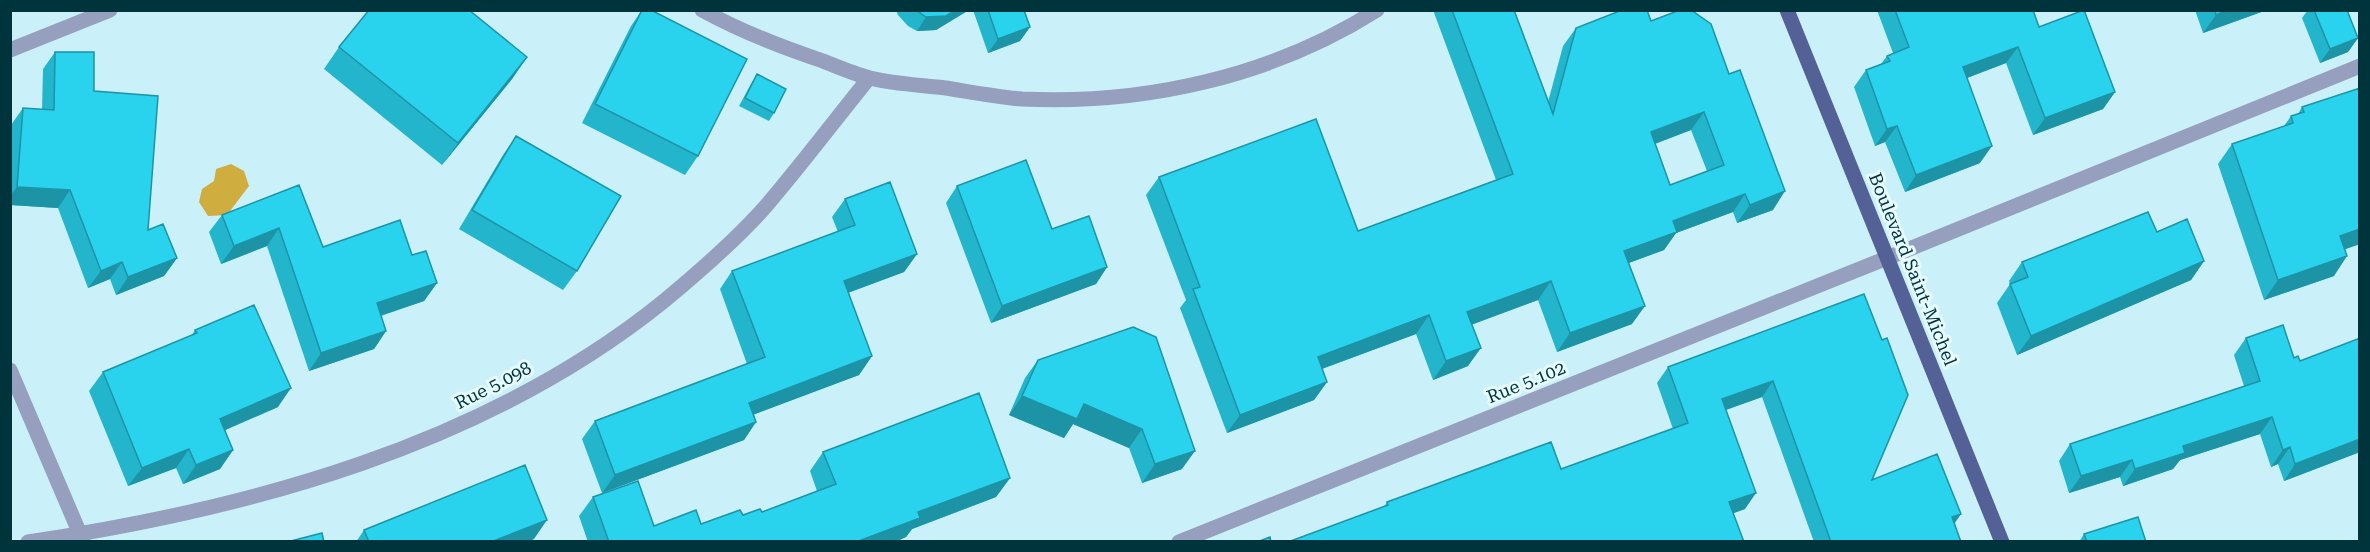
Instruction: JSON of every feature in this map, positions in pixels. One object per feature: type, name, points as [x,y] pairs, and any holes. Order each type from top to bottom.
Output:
[{"type":"main road","name":"Boulevard Saint-Michel","points":[[1787,10],[2002,542]]},
{"type":"street","points":[[10,50],[110,10]]},
{"type":"street","points":[[702,10],[779,46],[869,78],[1021,99],[1079,99],[1131,95],[1189,86],[1287,57],[1331,37],[1377,10]]},
{"type":"street","name":"Rue 5.102","points":[[1179,542],[2360,66]]},
{"type":"street","name":"Rue 5.098","points":[[28,542],[81,538],[281,489],[344,470],[399,451],[443,432],[558,375],[664,301],[717,254],[765,207],[869,78]]},
{"type":"street","points":[[10,370],[81,538]]},
{"type":"shaded area","points":[[231,164],[244,171],[249,186],[227,215],[208,216],[199,202],[202,189],[214,181],[216,169]]},
{"type":"building","points":[[369,10],[469,10],[527,57],[458,143],[339,47]]},
{"type":"building","points":[[642,10],[651,10],[747,59],[698,156],[595,104]]},
{"type":"building","points":[[916,10],[956,10],[946,16],[926,17]]},
{"type":"building","points":[[988,10],[1024,10],[1030,27],[998,39]]},
{"type":"building","points":[[1452,10],[1514,10],[1553,114],[1576,28],[1622,10],[1647,10],[1651,21],[1680,10],[1691,10],[1711,24],[1729,74],[1740,70],[1785,191],[1750,205],[1745,194],[1673,221],[1677,232],[1624,251],[1645,306],[1570,333],[1551,281],[1467,312],[1481,348],[1446,361],[1429,315],[1318,357],[1327,382],[1240,415],[1193,289],[1200,287],[1159,177],[1316,119],[1358,231],[1513,174]],"holes":[[[1704,112],[1724,165],[1670,185],[1651,132]]]},
{"type":"building","points":[[1895,10],[2033,10],[2039,27],[2084,10],[2115,92],[2045,118],[2018,47],[1963,67],[1992,146],[1916,175],[1897,126],[1887,129],[1866,70],[1890,61],[1887,56],[1909,47]]},
{"type":"building","points":[[2215,10],[2228,10],[2216,15]]},
{"type":"building","points":[[2314,10],[2347,10],[2358,38],[2330,49]]},
{"type":"building","points":[[55,52],[94,52],[94,91],[158,96],[148,230],[163,224],[177,258],[128,277],[122,262],[101,271],[70,190],[17,187],[23,108],[54,110]]},
{"type":"building","points":[[757,74],[786,89],[774,113],[745,98]]},
{"type":"building","points":[[2360,88],[2360,229],[2340,236],[2347,256],[2278,280],[2232,144],[2293,123],[2291,116],[2304,112],[2302,107]]},
{"type":"building","points":[[516,136],[621,196],[577,271],[472,210]]},
{"type":"building","points":[[1026,160],[1052,229],[1089,216],[1107,267],[1002,306],[957,186]]},
{"type":"building","points":[[890,182],[917,254],[844,281],[872,356],[749,403],[756,422],[615,475],[595,421],[765,357],[732,271],[855,225],[845,199]]},
{"type":"building","points":[[299,185],[323,247],[400,220],[412,255],[426,251],[437,283],[377,303],[386,331],[321,353],[279,228],[234,246],[222,215]]},
{"type":"building","points":[[2148,212],[2157,232],[2187,219],[2204,261],[2031,336],[2010,284],[2028,277],[2022,262]]},
{"type":"building","points":[[1864,294],[1882,340],[1887,338],[1908,395],[1872,480],[1937,454],[1961,514],[1952,517],[1961,542],[1831,542],[1773,381],[1722,399],[1756,493],[1729,502],[1744,542],[1288,542],[1388,505],[1387,502],[1551,442],[1561,469],[1688,423],[1668,367]]},
{"type":"building","points":[[254,305],[291,388],[220,419],[233,450],[196,465],[189,449],[142,468],[103,372],[197,333],[195,330]]},
{"type":"building","points":[[2283,325],[2294,358],[2298,356],[2300,361],[2360,338],[2360,439],[2295,464],[2290,447],[2283,450],[2272,417],[2183,446],[2185,453],[2135,469],[2132,460],[2081,476],[2070,444],[2260,381],[2246,338]]},
{"type":"building","points":[[1133,327],[1156,337],[1195,451],[1155,464],[1142,429],[1084,404],[1077,419],[1022,396],[1038,360]]},
{"type":"building","points":[[979,393],[1010,478],[918,512],[920,518],[856,542],[609,542],[593,497],[638,481],[654,526],[696,510],[701,524],[740,510],[743,515],[760,509],[762,512],[836,484],[823,452]]},
{"type":"building","points":[[525,465],[547,520],[491,542],[369,542],[364,530]]},
{"type":"building","points":[[2138,517],[2146,542],[2087,542],[2084,534]]},
{"type":"building","points":[[322,533],[324,542],[287,542]]},
{"type":"building","points":[[1270,537],[1271,542],[1257,542]]}]
